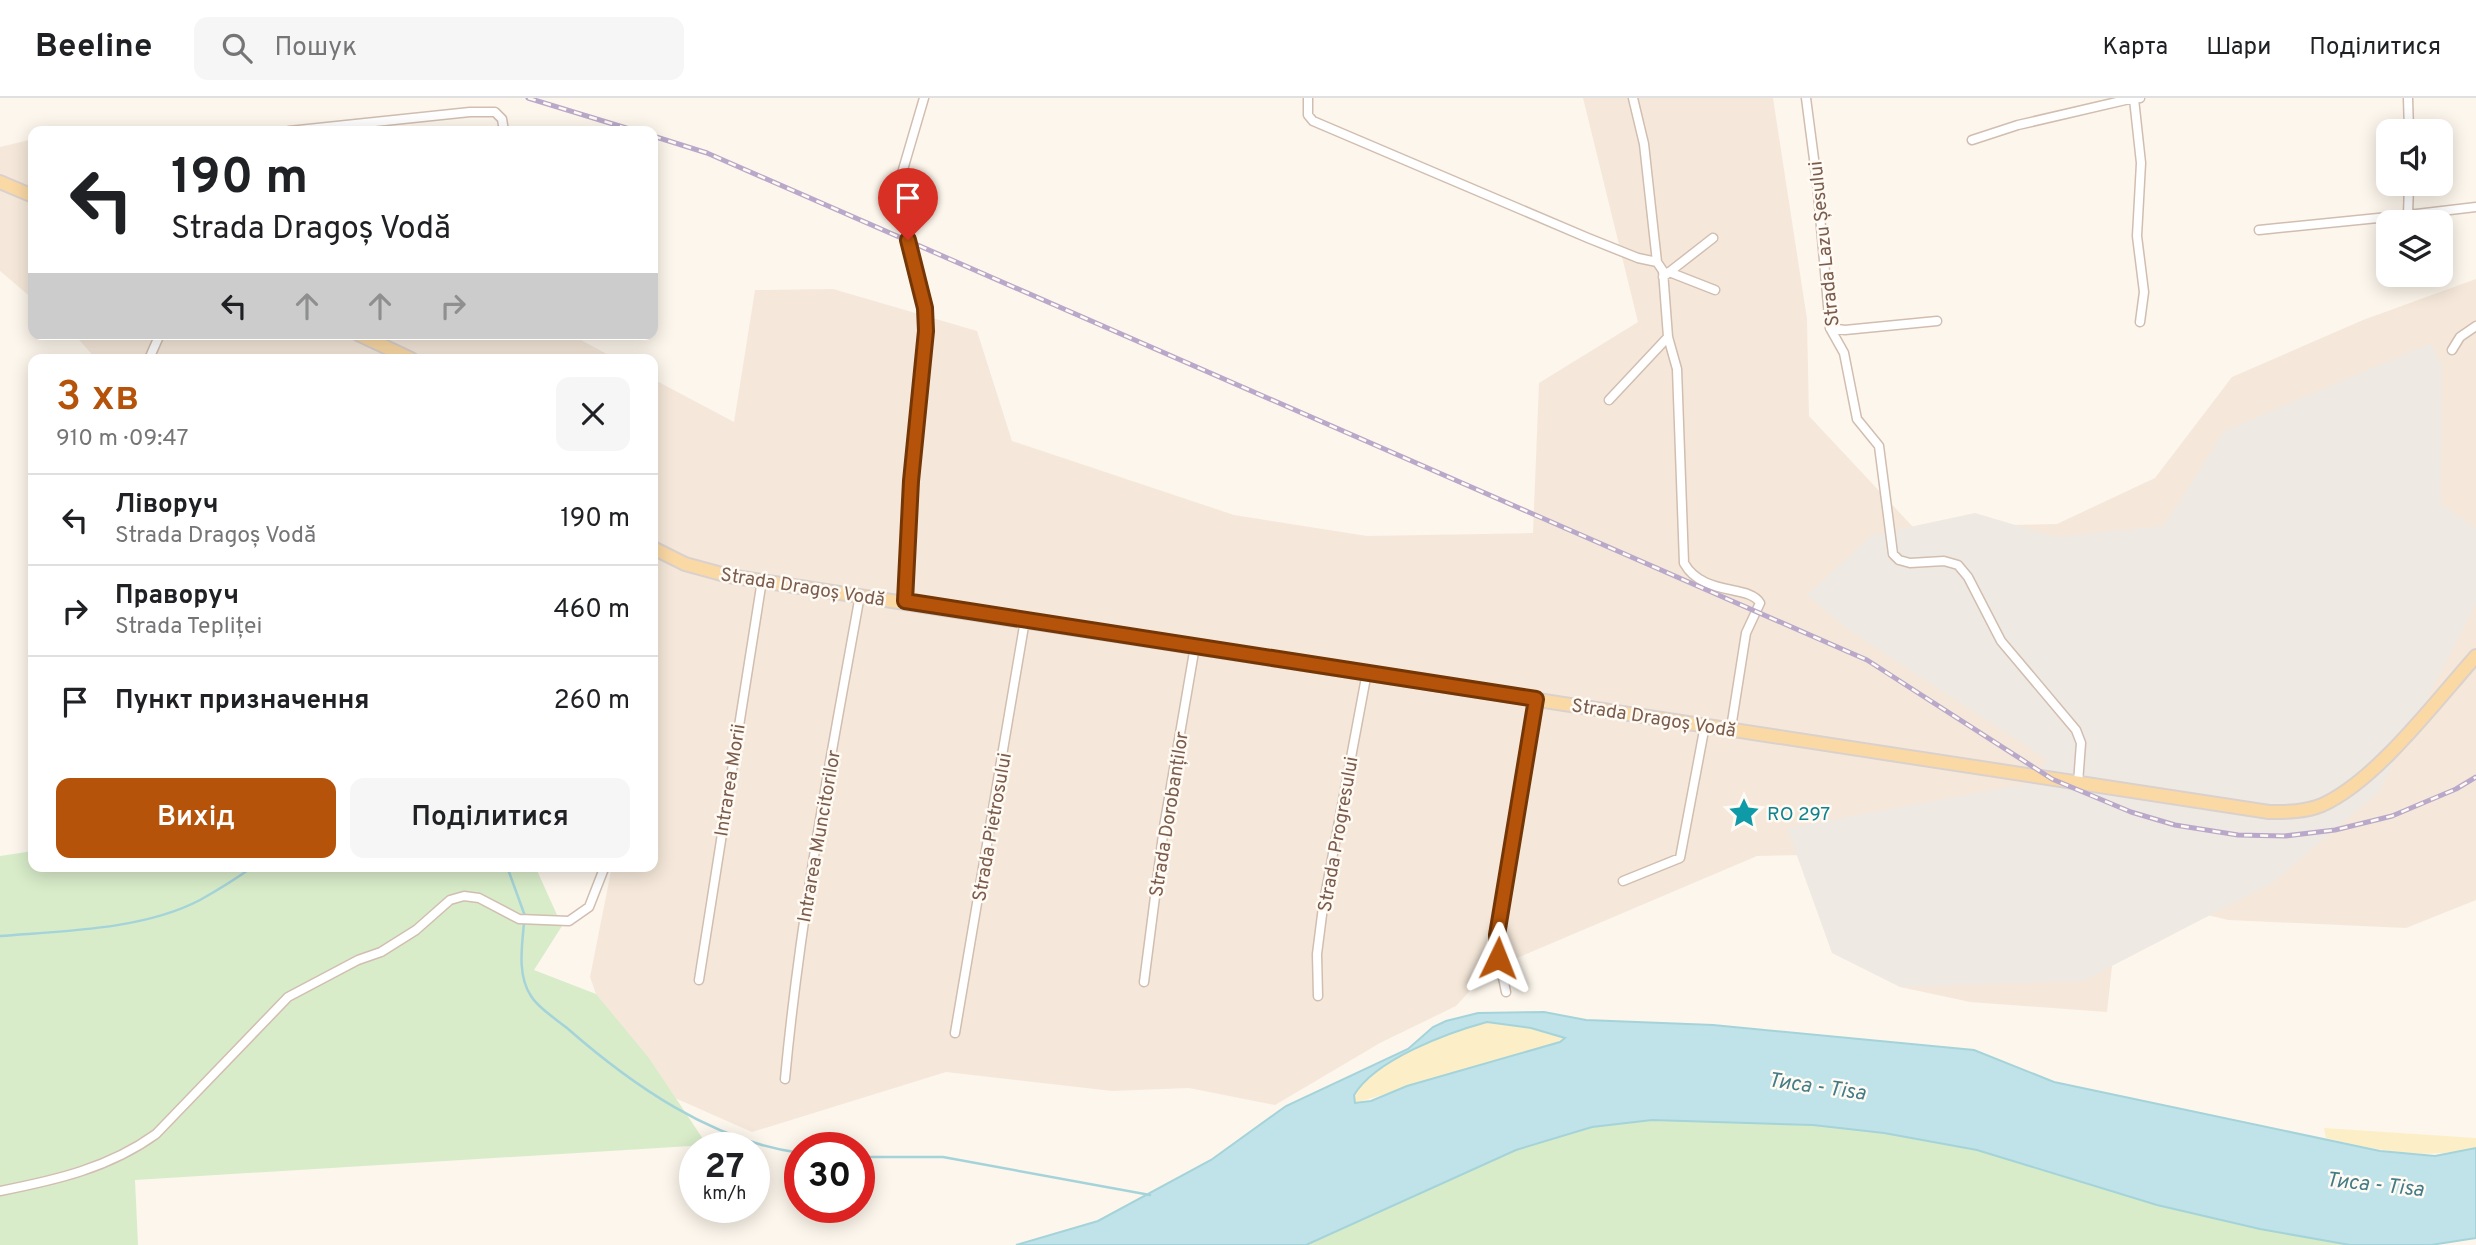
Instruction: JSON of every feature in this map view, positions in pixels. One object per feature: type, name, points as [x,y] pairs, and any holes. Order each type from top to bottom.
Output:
[{"type":"main road","points":[[0,182],[28,194]]},
{"type":"main road","points":[[371,340],[400,354]]},
{"type":"main road","name":"Strada Dragoș Vodă","points":[[658,552],[667,558],[702,570],[762,580],[2269,812],[2306,810],[2322,805],[2367,774],[2476,656]]},
{"type":"street","points":[[905,601],[910,494],[926,331],[925,308],[902,208],[902,173],[924,98]]},
{"type":"street","points":[[1308,98],[1308,115],[1313,121],[1588,238],[1638,258],[1657,262]]},
{"type":"street","points":[[1633,98],[1644,144],[1657,262],[1666,274],[1714,290]]},
{"type":"street","name":"Strada Lazu Șesului","points":[[1806,98],[1817,182],[1830,328],[1844,353],[1857,419],[1879,446],[1893,554],[1899,560],[1910,563],[1958,565],[1968,577],[2001,641],[2076,730],[2081,743],[2078,783]]},
{"type":"street","points":[[2134,98],[2141,163],[2137,236],[2144,292],[2140,322]]},
{"type":"street","points":[[1972,141],[2018,125],[2140,98]]},
{"type":"street","points":[[2408,98],[2409,119]]},
{"type":"street","points":[[337,126],[470,112],[495,112],[502,119],[503,126]]},
{"type":"street","points":[[2450,210],[2476,207]]},
{"type":"street","points":[[2259,230],[2376,218]]},
{"type":"street","points":[[1666,274],[1713,238]]},
{"type":"street","points":[[1666,274],[1668,337],[1679,393],[1684,563],[1698,579],[1750,594],[1760,603],[1746,633],[1731,728]]},
{"type":"street","points":[[1830,328],[1844,330],[1937,321]]},
{"type":"street","points":[[2452,350],[2460,337],[2476,326]]},
{"type":"street","points":[[1609,400],[1668,337]]},
{"type":"street","name":"Intrarea Morii","points":[[698,980],[762,580]]},
{"type":"street","name":"Intrarea Muncitorilor","points":[[785,1079],[794,976],[860,595]]},
{"type":"street","name":"Strada Pietrosului","points":[[955,1033],[1025,620]]},
{"type":"street","name":"Strada Dorobanților","points":[[1144,982],[1164,827],[1195,646]]},
{"type":"street","name":"Strada Progresului","points":[[1318,996],[1317,954],[1323,907],[1367,672]]},
{"type":"street","points":[[1506,992],[1496,944],[1536,699]]},
{"type":"street","points":[[1623,881],[1680,858],[1705,725]]},
{"type":"street","points":[[0,1191],[50,1182],[135,1149],[156,1134],[288,998],[358,960],[381,952],[416,930],[450,900],[464,896],[479,898],[519,919],[569,921],[581,916],[589,907],[603,872]]},
{"type":"shaded area","points":[[1583,98],[1773,98],[1807,319],[1809,416],[1913,527],[2057,524],[2155,478],[2232,377],[2363,320],[2476,279],[2476,900],[2406,928],[2228,920],[2120,894],[2107,1012],[1970,1002],[1900,987],[1907,853],[1757,856],[1489,970],[1456,1006],[1380,1043],[1275,1105],[1189,1088],[1112,1091],[946,1072],[752,1132],[625,1076],[590,977],[611,872],[658,872],[658,382],[734,422],[755,290],[833,289],[977,331],[1012,441],[1234,515],[1367,536],[1533,533],[1539,383],[1638,322]]},
{"type":"shaded area","points":[[28,140],[28,295],[0,271],[0,147]]},
{"type":"shaded area","points":[[79,340],[581,340],[607,354],[92,354]]},
{"type":"shaded area","points":[[2431,343],[2442,367],[2441,504],[2476,529],[2476,604],[2378,793],[2272,883],[2083,981],[1900,987],[1832,953],[1787,828],[2026,784],[2048,760],[1850,631],[1807,595],[1872,535],[1975,513],[2056,537],[2164,526],[2224,431]]},
{"type":"green space","points":[[28,852],[28,872],[538,872],[562,926],[534,970],[596,994],[649,1058],[698,1132],[679,1132],[679,1147],[135,1180],[138,1245],[0,1245],[0,856]]},
{"type":"green space","points":[[1652,1120],[1813,1125],[1884,1133],[1977,1150],[2157,1205],[2260,1229],[2350,1245],[1306,1245],[1516,1150],[1592,1127]]},
{"type":"sand","points":[[1487,1022],[1531,1028],[1565,1038],[1560,1042],[1355,1103],[1354,1095],[1364,1082],[1395,1059],[1433,1040]]},
{"type":"sand","points":[[2324,1128],[2476,1138],[2476,1148],[2419,1154],[2383,1150],[2326,1138]]},
{"type":"water","name":"Тиса - Tisa","points":[[1544,1012],[1586,1020],[1713,1025],[1974,1050],[2054,1082],[2380,1151],[2435,1156],[2476,1148],[2476,1238],[2431,1245],[2350,1245],[2260,1229],[2157,1205],[1977,1150],[1884,1133],[1813,1125],[1652,1120],[1592,1127],[1516,1150],[1306,1245],[1016,1245],[1098,1221],[1211,1160],[1286,1106],[1408,1049],[1433,1027],[1478,1013]],"holes":[[[1487,1022],[1531,1028],[1565,1038],[1560,1042],[1407,1086],[1371,1101],[1355,1103],[1354,1095],[1378,1070],[1433,1040]]]},
{"type":"waterway","points":[[0,936],[102,927],[153,918],[200,900],[245,872]]},
{"type":"waterway","points":[[509,872],[525,916]]},
{"type":"waterway","points":[[524,923],[524,979],[531,996],[543,1009],[618,1070],[675,1107],[736,1136],[784,1150]]},
{"type":"waterway","points":[[875,1157],[943,1157],[1150,1195]]},
{"type":"railway","points":[[528,98],[620,126]]},
{"type":"railway","points":[[658,138],[707,153],[1867,660],[2052,779],[2131,812],[2175,825],[2238,835],[2285,836],[2335,830],[2392,816],[2456,789],[2476,777]]},
{"type":"place","name":"RO 297","points":[[1744,813]]},
{"type":"route","points":[[908,240],[925,308],[926,351],[911,481],[905,601],[1536,699],[1497,935],[1498,958]]}]
